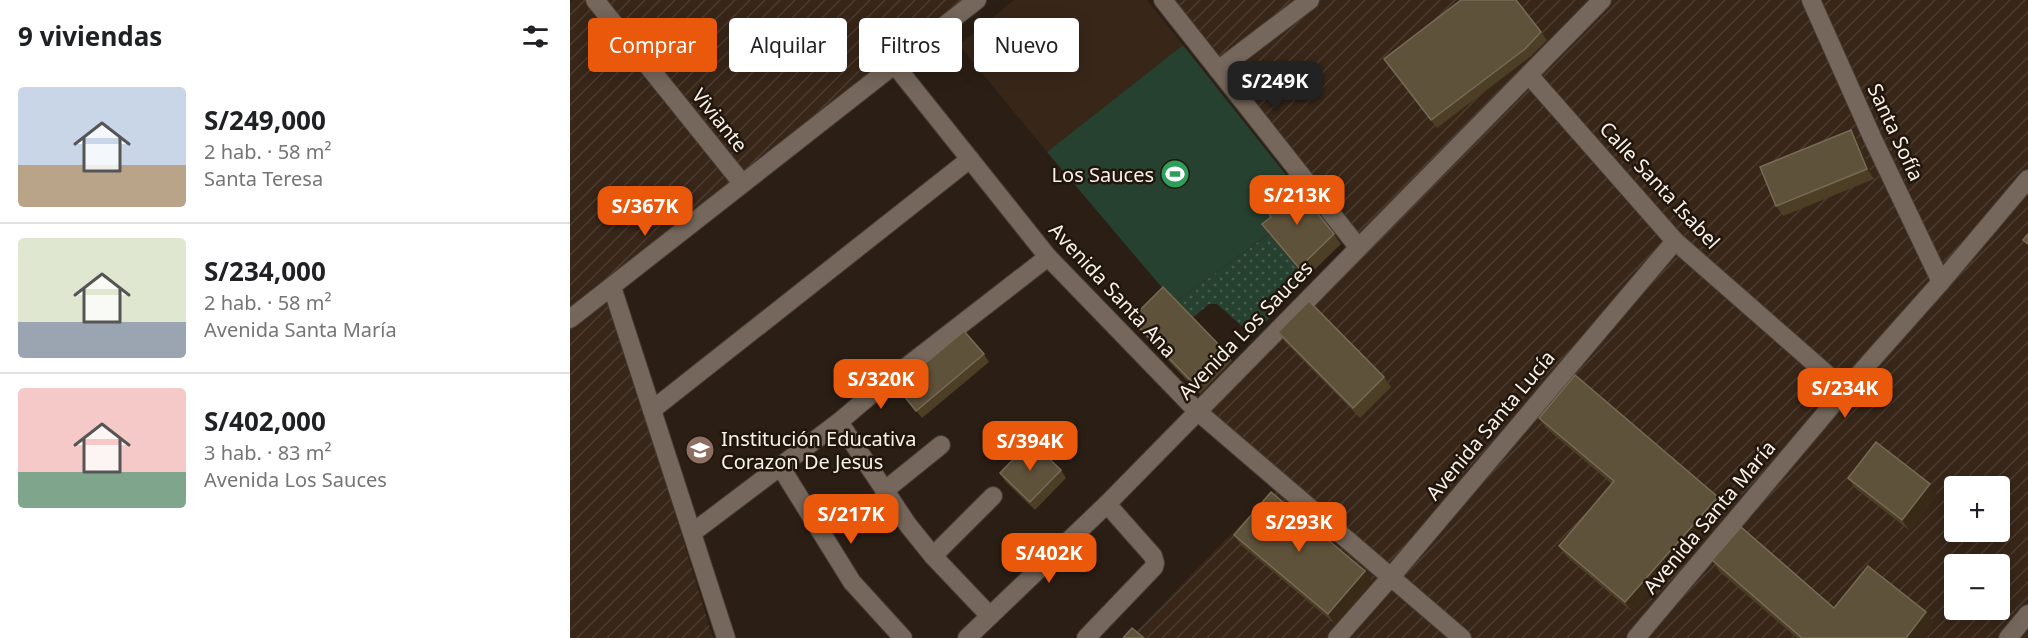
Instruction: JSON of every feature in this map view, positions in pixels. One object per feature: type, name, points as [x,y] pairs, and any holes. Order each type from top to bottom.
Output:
[{"type":"street","name":"Viviante","points":[[595,0],[742,183]]},
{"type":"street","points":[[954,18],[977,0]]},
{"type":"street","points":[[1163,0],[1358,247]]},
{"type":"street","points":[[1218,70],[1310,0]]},
{"type":"street","name":"Avenida Los Sauces","points":[[967,638],[1107,504],[1602,0]]},
{"type":"street","name":"Santa Sofía","points":[[1811,0],[1872,137],[1941,282]]},
{"type":"street","points":[[570,319],[884,72]]},
{"type":"street","name":"Avenida Santa Ana","points":[[900,72],[1048,257],[1197,411],[1462,638]]},
{"type":"street","name":"Calle Santa Isabel","points":[[1529,75],[1675,241],[1845,390]]},
{"type":"street","points":[[652,410],[970,159]]},
{"type":"street","name":"Avenida Santa María","points":[[1636,638],[1845,390],[2028,180]]},
{"type":"street","name":"Avenida Santa Lucía","points":[[1337,638],[1675,241]]},
{"type":"street","points":[[692,533],[839,422],[879,388],[1048,257]]},
{"type":"street","points":[[612,287],[726,638]]},
{"type":"street","points":[[839,422],[908,525],[933,556],[990,616]]},
{"type":"street","points":[[884,491],[942,446]]},
{"type":"street","points":[[780,466],[852,582],[903,638]]},
{"type":"street","points":[[933,556],[993,496]]},
{"type":"street","points":[[1086,638],[1154,567],[1155,563],[1153,556],[1107,504]]},
{"type":"street","points":[[2008,638],[2028,614]]},
{"type":"shaded area","points":[[573,0],[976,0],[953,18],[859,18],[859,72],[882,72],[605,285],[713,638],[570,638],[570,3]]},
{"type":"shaded area","points":[[1014,0],[1147,0],[1183,45],[1047,152],[981,72],[1079,72],[1079,18],[992,18]]},
{"type":"shaded area","points":[[1170,0],[2028,0],[2028,638],[1130,638],[1275,489],[1208,412],[1357,257]]},
{"type":"shaded area","points":[[974,33],[974,63],[962,49],[962,43]]},
{"type":"green space","name":"Los Sauces","points":[[1183,45],[1302,195],[1278,227],[1175,303],[1047,152]]},
{"type":"green space","points":[[1269,234],[1306,278],[1253,336],[1217,304],[1209,304],[1191,319],[1175,303]]},
{"type":"building","points":[[1461,0],[1516,0],[1541,32],[1525,49],[1431,120],[1384,59]]},
{"type":"building","points":[[1851,130],[1867,169],[1776,206],[1760,167]]},
{"type":"building","points":[[1295,185],[1334,234],[1299,268],[1262,224],[1271,217],[1265,208]]},
{"type":"building","points":[[2028,234],[2028,244],[2023,240]]},
{"type":"building","points":[[1163,287],[1225,351],[1193,383],[1131,319]]},
{"type":"building","points":[[1309,301],[1384,377],[1353,408],[1278,332]]},
{"type":"building","points":[[964,331],[984,354],[916,411],[897,387]]},
{"type":"building","points":[[1575,375],[1718,497],[1625,602],[1559,546],[1614,481],[1539,418]]},
{"type":"building","points":[[1031,441],[1061,470],[1030,502],[1000,473]]},
{"type":"building","points":[[1876,442],[1930,484],[1902,520],[1848,478]]},
{"type":"building","points":[[1271,492],[1365,571],[1328,614],[1234,535]]},
{"type":"building","points":[[1741,527],[1834,608],[1868,566],[1926,612],[1906,638],[1802,638],[1712,560]]},
{"type":"building","points":[[1132,628],[1144,638],[1123,638]]},
{"type":"place","name":"Los Sauces","points":[[1175,174]]},
{"type":"place","name":"Institución Educativa Corazon De Jesus","points":[[700,450]]}]
